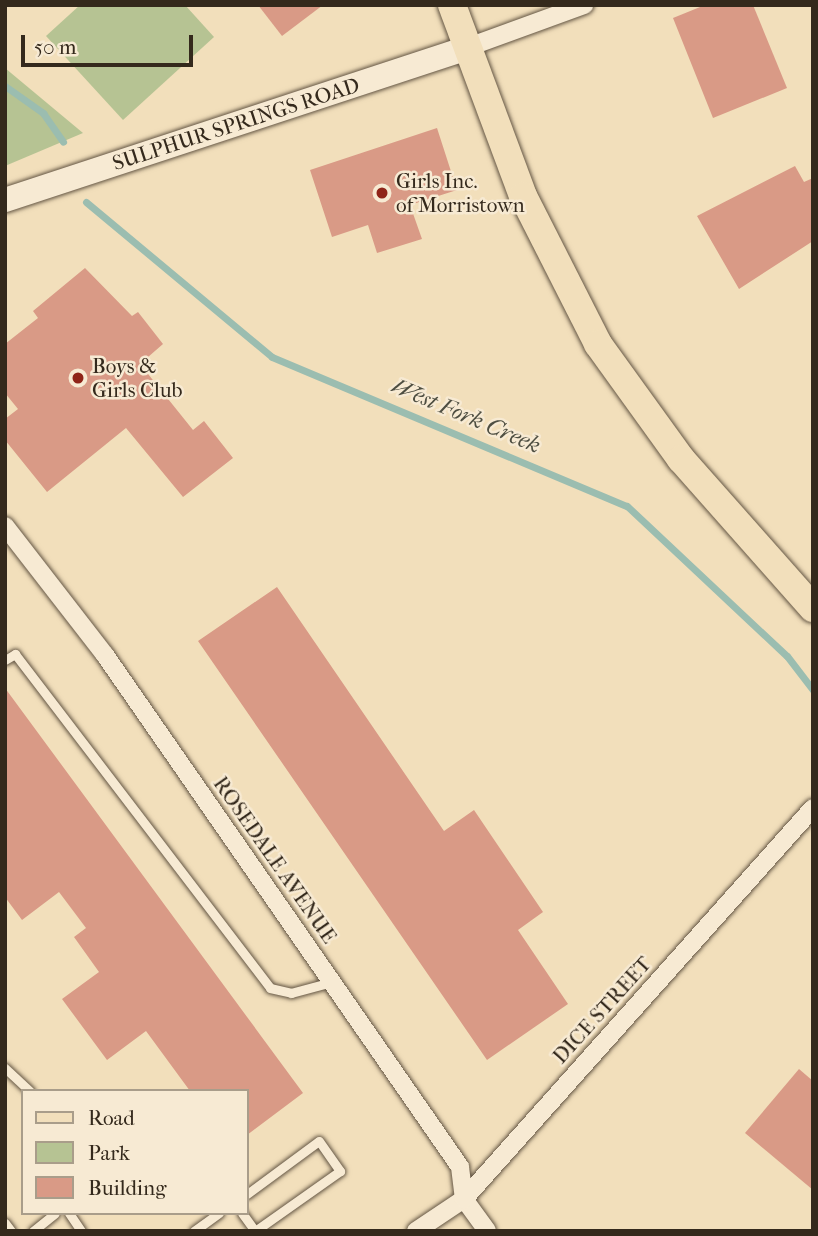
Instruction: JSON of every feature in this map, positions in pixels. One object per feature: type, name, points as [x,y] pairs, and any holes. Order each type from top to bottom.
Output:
[{"type":"main road","points":[[452,5],[523,196],[597,344],[681,459],[813,608]]},
{"type":"street","points":[[466,48],[584,5]]},
{"type":"street","name":"SULPHUR SPRINGS ROAD","points":[[5,200],[466,48]]},
{"type":"street","name":"ROSEDALE AVENUE","points":[[5,526],[105,655],[460,1167],[464,1199],[487,1231]]},
{"type":"street","name":"DICE STREET","points":[[416,1231],[464,1199],[813,808]]},
{"type":"lane","points":[[5,660],[15,654],[270,988],[291,993],[332,982]]},
{"type":"lane","points":[[5,1068],[28,1089]]},
{"type":"lane","points":[[243,1215],[255,1231],[340,1171],[319,1142],[248,1193]]},
{"type":"lane","points":[[33,1231],[53,1215]]},
{"type":"lane","points":[[70,1215],[81,1231]]},
{"type":"lane","points":[[194,1231],[216,1215]]},
{"type":"lane","points":[[5,1223],[11,1231]]},
{"type":"green space","points":[[80,5],[185,5],[214,37],[123,120],[46,36]]},
{"type":"green space","points":[[5,68],[83,133],[5,166]]},
{"type":"building","points":[[258,5],[323,5],[282,36]]},
{"type":"building","points":[[705,5],[753,5],[787,88],[713,118],[673,18]]},
{"type":"building","name":"Girls Inc. of Morristown","points":[[437,128],[457,190],[410,205],[422,239],[377,253],[368,225],[332,237],[310,170]]},
{"type":"building","points":[[795,166],[804,182],[813,178],[813,241],[739,289],[697,216]]},
{"type":"building","name":"Boys & Girls Club","points":[[85,268],[132,316],[138,312],[163,344],[140,364],[193,430],[204,421],[233,458],[183,497],[126,428],[47,492],[5,440],[5,419],[18,409],[5,393],[5,344],[38,318],[33,311]]},
{"type":"building","points":[[277,587],[444,831],[474,810],[543,912],[518,930],[568,1004],[487,1060],[198,641]]},
{"type":"building","points":[[5,688],[303,1093],[248,1134],[248,1089],[189,1089],[146,1031],[107,1060],[62,999],[99,972],[74,937],[86,928],[59,892],[22,920],[5,897]]},
{"type":"building","points":[[799,1069],[813,1081],[813,1190],[745,1133]]},
{"type":"waterway","name":"West Fork Creek","points":[[5,86],[43,113],[63,142]]},
{"type":"waterway","name":"West Fork Creek","points":[[86,202],[272,357],[627,506],[787,656],[813,690]]},
{"type":"place","name":"Girls Inc. of Morristown","points":[[382,193]]},
{"type":"place","name":"Boys & Girls Club","points":[[78,378]]}]
